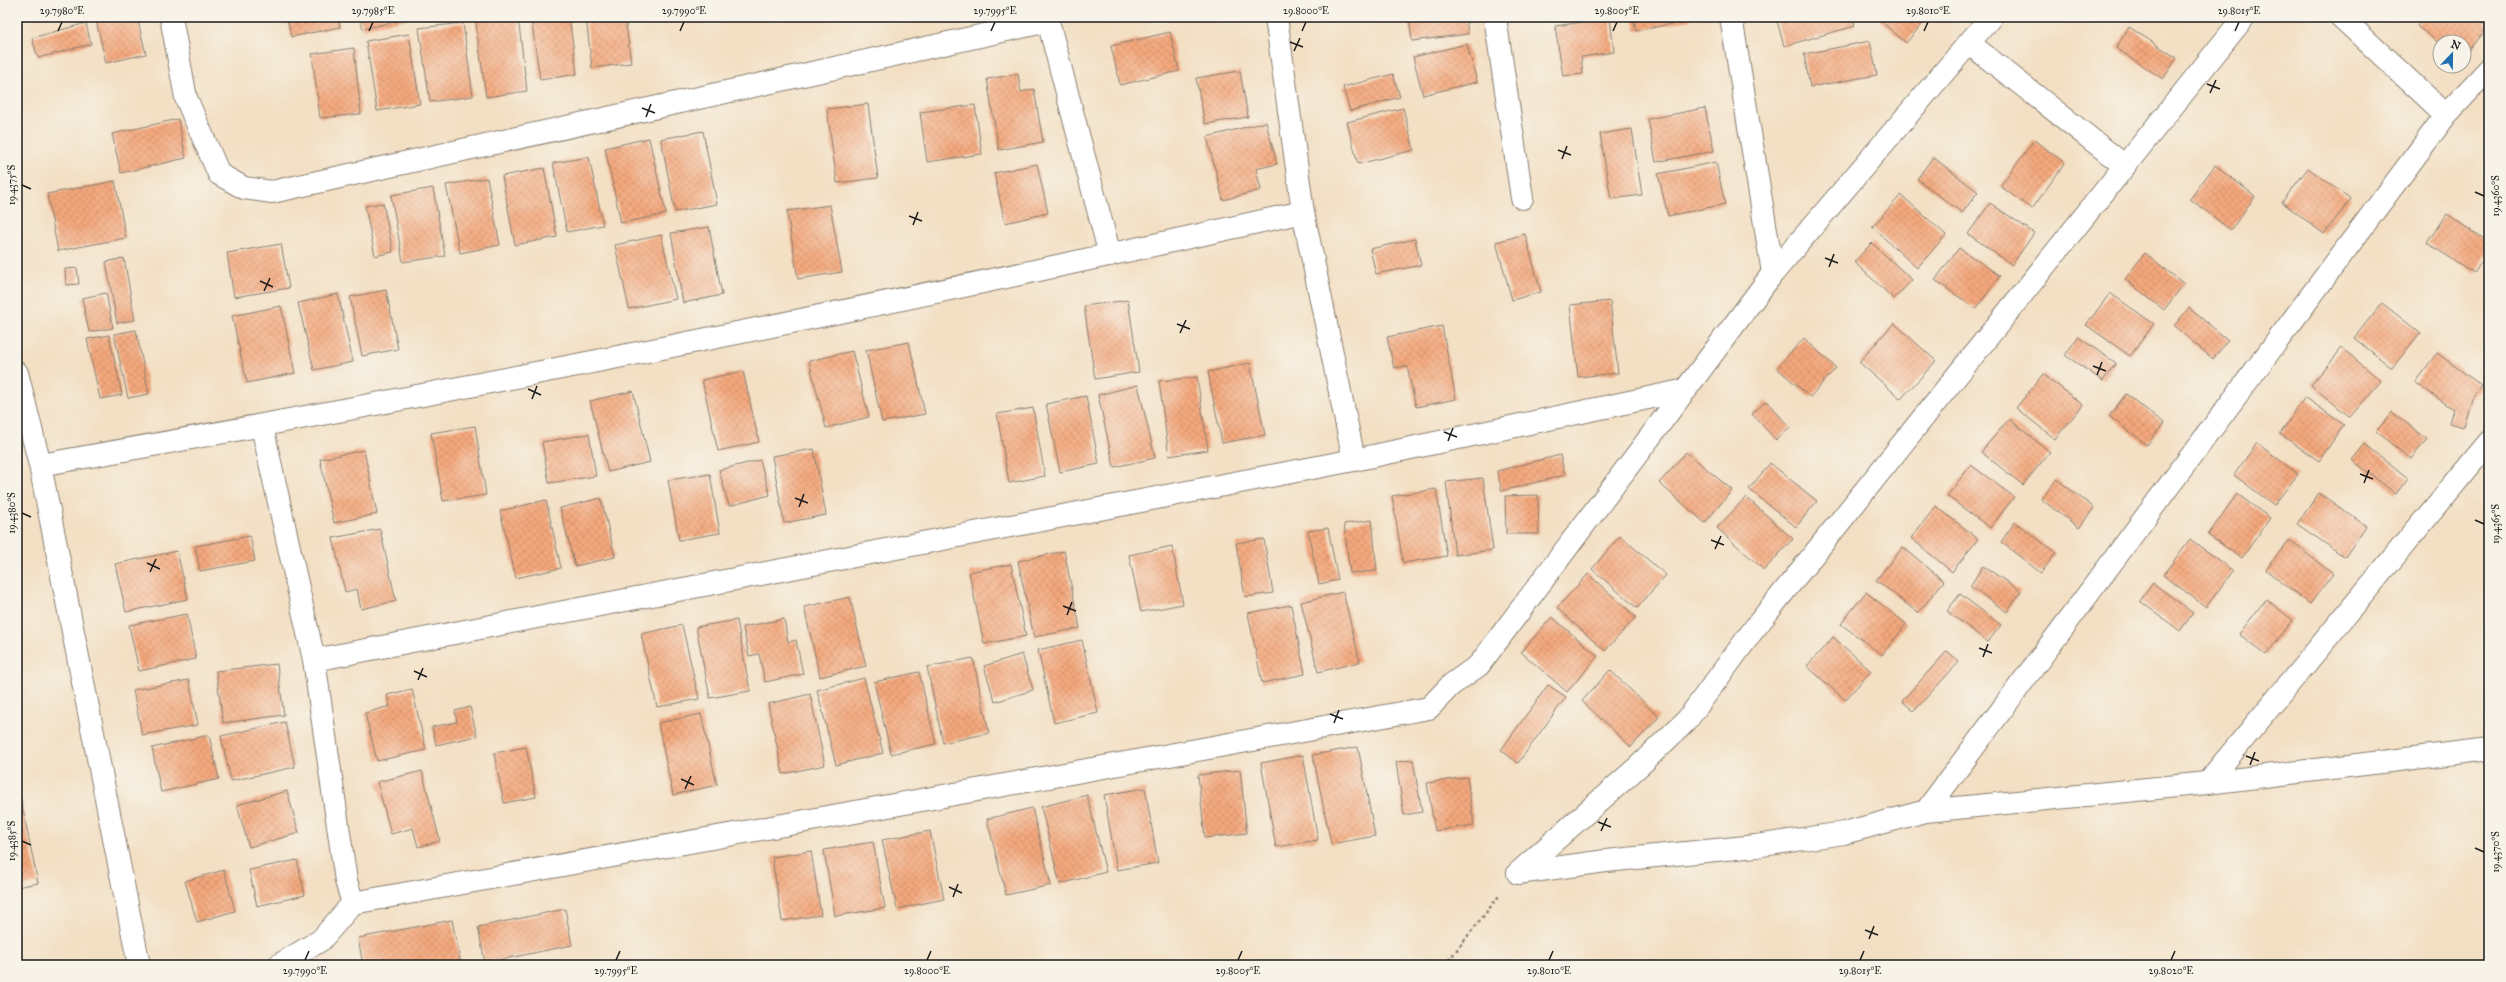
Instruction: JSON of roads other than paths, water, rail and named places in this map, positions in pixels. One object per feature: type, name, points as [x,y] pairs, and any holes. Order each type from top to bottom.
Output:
[{"type":"street","points":[[171,17],[186,98],[219,174],[244,188],[272,192],[1048,19],[1110,255]]},
{"type":"street","points":[[1276,17],[1303,212],[1354,460]]},
{"type":"street","points":[[1495,17],[1522,198]]},
{"type":"street","points":[[1731,17],[1772,273]]},
{"type":"street","points":[[279,965],[320,940],[353,903],[1429,708],[1451,685],[1479,665],[1772,273],[1970,44],[1991,17]]},
{"type":"street","points":[[2244,17],[1754,629],[1687,720],[1640,765],[1518,873],[1606,861],[1756,846],[1844,833],[1926,811],[2207,783],[2489,749]]},
{"type":"street","points":[[2341,17],[2446,115]]},
{"type":"street","points":[[1970,44],[2125,166]]},
{"type":"street","points":[[1926,811],[2446,115],[2489,69]]},
{"type":"street","points":[[40,465],[262,426],[716,338],[1110,255],[1303,212]]},
{"type":"street","points":[[17,373],[40,465],[139,965]]},
{"type":"street","points":[[314,660],[1354,460],[1686,390]]},
{"type":"street","points":[[262,426],[314,660],[346,881],[353,903]]},
{"type":"street","points":[[2207,783],[2489,442]]}]
